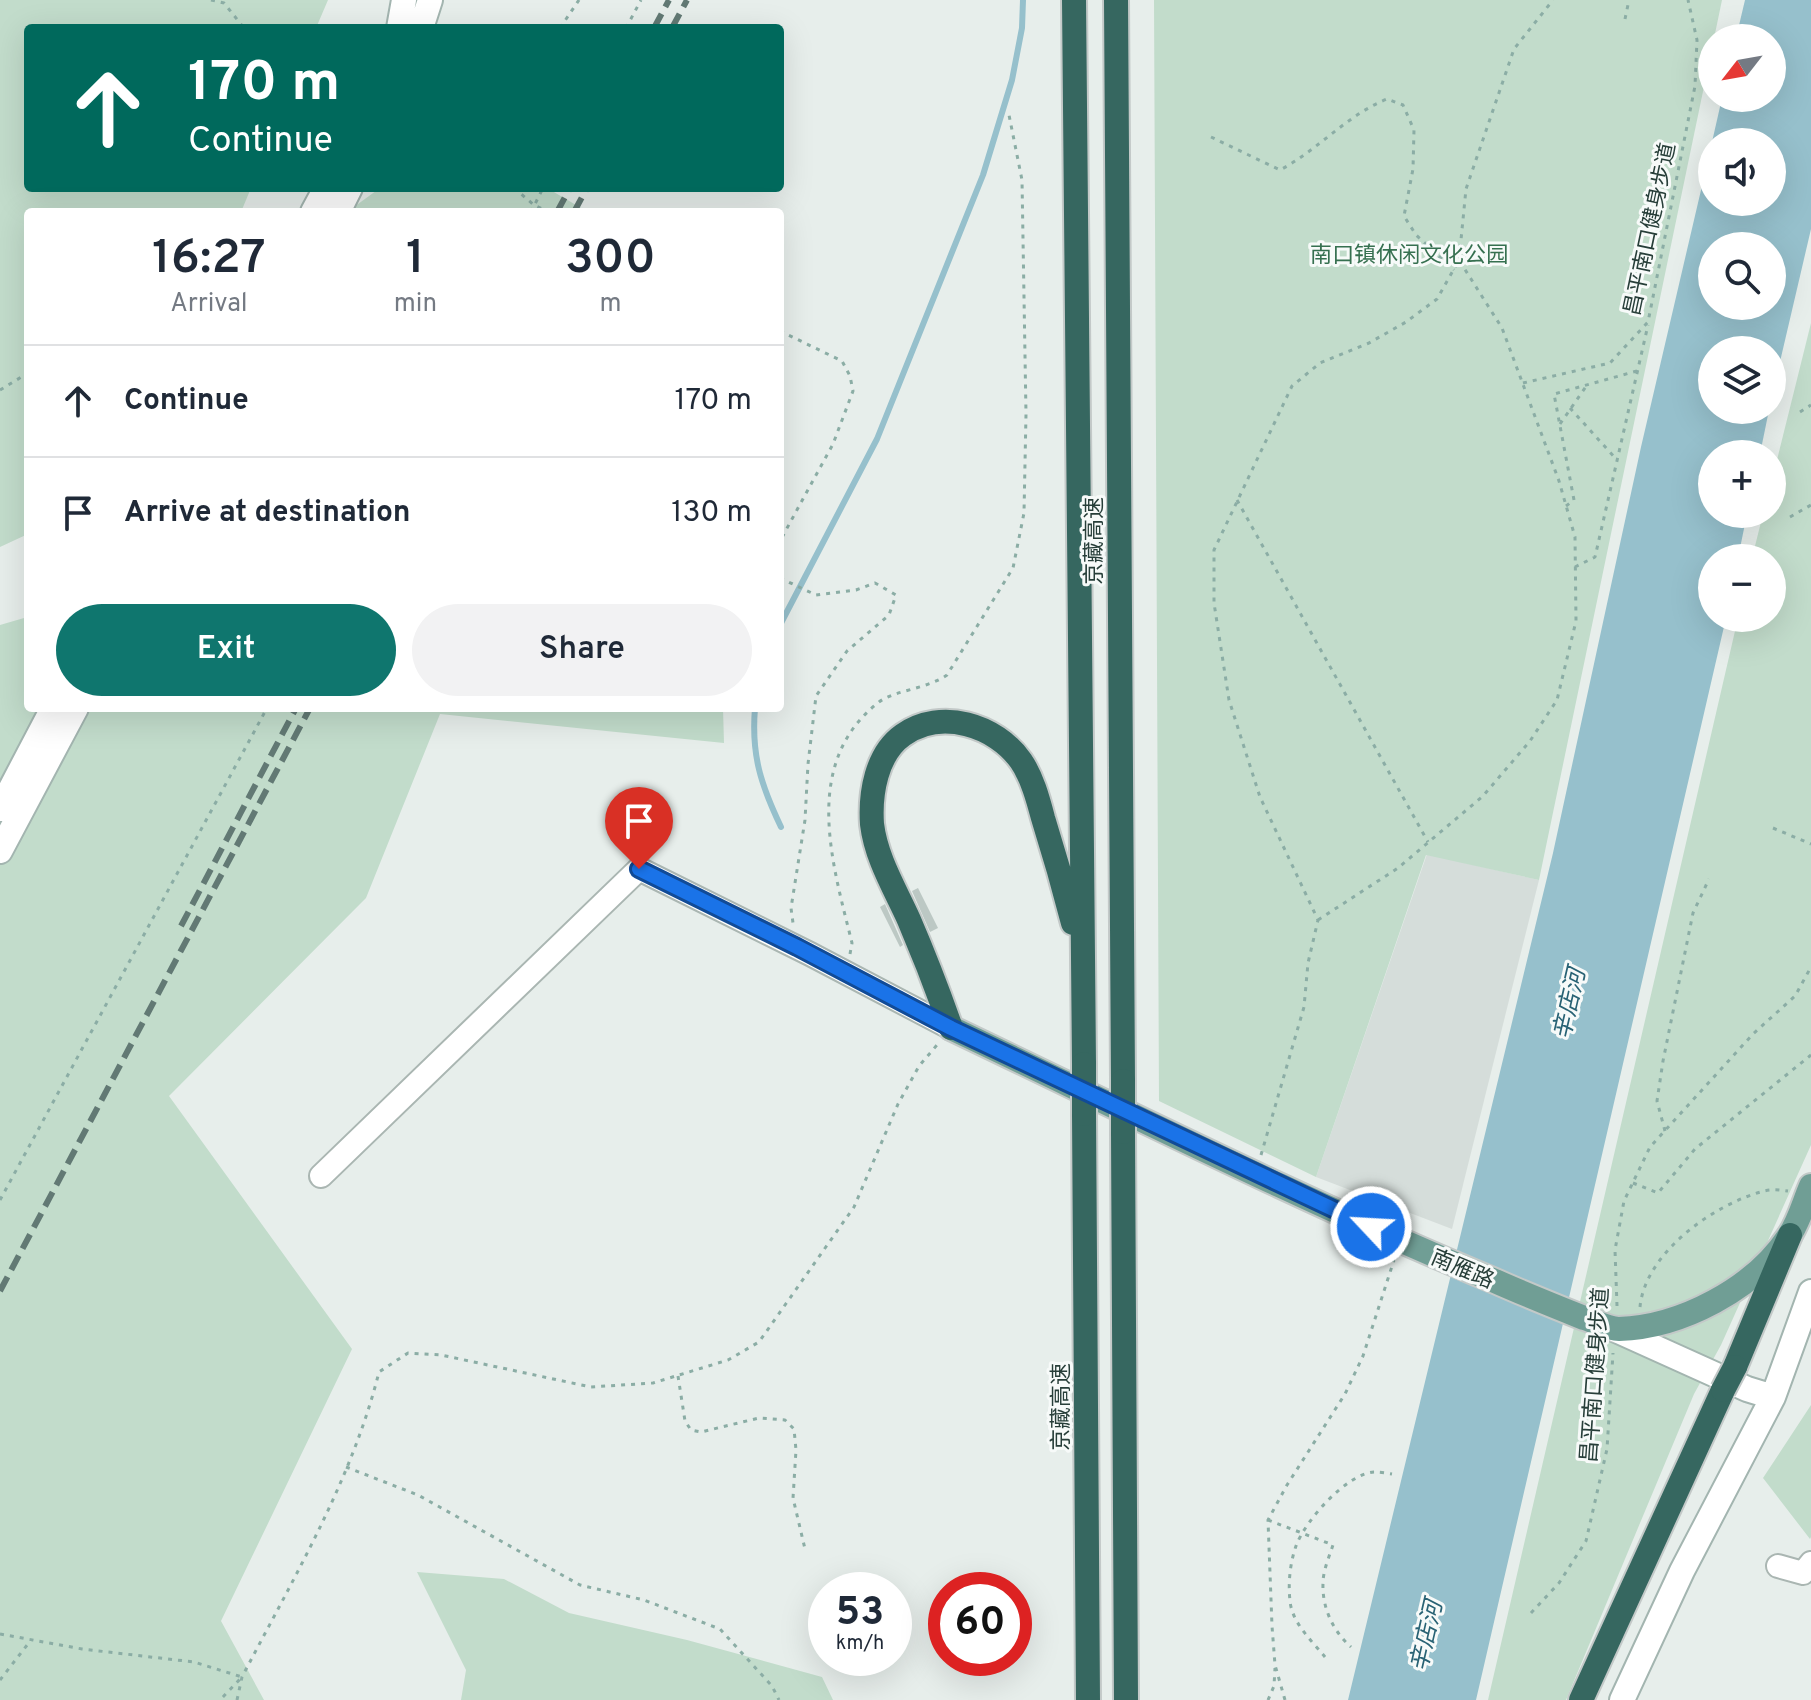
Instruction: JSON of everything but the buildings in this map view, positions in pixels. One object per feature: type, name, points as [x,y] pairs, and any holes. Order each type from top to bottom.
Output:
[{"type":"highway","name":"京藏高速","points":[[1074,0],[1088,1700]]},
{"type":"highway","name":"京藏高速","points":[[1116,0],[1126,1700]]},
{"type":"highway","points":[[951,1028],[919,944],[876,848],[872,796],[880,764],[901,736],[915,729],[945,722],[974,725],[999,738],[1022,762],[1035,790],[1083,960]]},
{"type":"highway","points":[[1581,1700],[1735,1367],[1790,1235]]},
{"type":"main road","name":"南雁路","points":[[951,1028],[1400,1241],[1565,1311],[1626,1328]]},
{"type":"main road","points":[[1626,1328],[1690,1314],[1720,1299],[1770,1258],[1790,1235],[1810,1189]]},
{"type":"street","points":[[400,24],[404,0]]},
{"type":"street","points":[[422,24],[430,0]]},
{"type":"street","points":[[0,809],[51,712]]},
{"type":"street","points":[[0,851],[74,712]]},
{"type":"street","points":[[321,1176],[639,869],[951,1028]]},
{"type":"street","points":[[1622,1700],[1682,1571],[1773,1397],[1811,1292]]},
{"type":"street","points":[[1626,1328],[1747,1389],[1773,1397]]},
{"type":"street","points":[[1778,1566],[1803,1573],[1811,1563]]},
{"type":"path","points":[[211,0],[224,3],[241,24]]},
{"type":"path","points":[[563,24],[579,0]]},
{"type":"path","points":[[628,24],[641,0]]},
{"type":"path","points":[[1255,1174],[1304,1007],[1308,963],[1318,920],[1260,797],[1229,700],[1214,603],[1214,550],[1292,386],[1320,363],[1369,343],[1406,322],[1437,299],[1459,260],[1466,189],[1514,49],[1553,0]]},
{"type":"path","points":[[1625,19],[1629,0]]},
{"type":"path","name":"昌平南口健身步道","points":[[1523,383],[1610,363],[1648,322],[1695,86],[1697,40],[1688,0]]},
{"type":"path","points":[[1211,137],[1280,170],[1371,105],[1387,99],[1403,105],[1414,130],[1413,169],[1404,216],[1416,235],[1454,270]]},
{"type":"path","points":[[847,973],[852,943],[829,830],[829,791],[833,766],[854,729],[881,701],[935,683],[947,675],[1013,568],[1024,513],[1026,414],[1022,180],[1009,115]]},
{"type":"path","points":[[519,192],[540,208]]},
{"type":"path","points":[[533,208],[541,192]]},
{"type":"path","points":[[1318,920],[1398,868],[1483,796],[1530,741],[1557,700],[1576,621],[1575,537],[1566,506],[1502,328],[1459,260]]},
{"type":"path","points":[[1575,567],[1595,557],[1648,322]]},
{"type":"path","points":[[784,333],[842,361],[853,391],[833,444],[784,534]]},
{"type":"path","points":[[1566,506],[1574,500],[1554,394],[1637,371]]},
{"type":"path","points":[[2,387],[24,375]]},
{"type":"path","points":[[1560,424],[1587,385]]},
{"type":"path","points":[[1800,412],[1811,405]]},
{"type":"path","points":[[1570,408],[1617,460]]},
{"type":"path","points":[[1236,499],[1428,842]]},
{"type":"path","points":[[1790,517],[1811,505]]},
{"type":"path","points":[[784,580],[816,595],[856,590],[875,583],[896,595],[889,615],[847,651],[816,696],[805,820],[791,908],[797,947]]},
{"type":"path","points":[[0,1200],[265,712]]},
{"type":"path","points":[[1773,828],[1811,844]]},
{"type":"path","points":[[1665,1131],[1657,1101],[1663,1061],[1693,913],[1709,879]]},
{"type":"path","name":"昌平南口健身步道","points":[[1531,1613],[1559,1583],[1586,1541],[1607,1449],[1626,1328],[1618,1293],[1615,1250],[1624,1201],[1650,1147],[1753,1034],[1795,996],[1811,967]]},
{"type":"path","points":[[237,1700],[242,1677],[320,1527],[346,1467],[368,1414],[379,1372],[408,1353],[441,1355],[591,1387],[653,1383],[728,1360],[759,1342],[854,1207],[898,1104],[919,1066],[951,1028]]},
{"type":"path","points":[[1633,1183],[1658,1193],[1695,1149],[1811,1055]]},
{"type":"path","points":[[1626,1328],[1657,1263],[1705,1218],[1725,1205],[1767,1190],[1810,1189]]},
{"type":"path","points":[[1268,1700],[1274,1686],[1275,1665],[1268,1520],[1345,1394],[1363,1356],[1400,1241]]},
{"type":"path","points":[[678,1376],[685,1421],[691,1430],[701,1432],[759,1418],[785,1420],[794,1429],[793,1498],[805,1549]]},
{"type":"path","points":[[346,1467],[418,1495],[580,1585],[644,1600],[720,1629],[772,1686],[779,1700]]},
{"type":"path","points":[[1325,1657],[1297,1621],[1290,1603],[1290,1569],[1296,1544],[1312,1518],[1351,1480],[1372,1472],[1392,1474]]},
{"type":"path","points":[[1268,1520],[1333,1545],[1323,1583],[1329,1618],[1351,1647]]},
{"type":"path","points":[[0,1634],[82,1649],[194,1662],[242,1677]]},
{"type":"path","points":[[0,1680],[31,1640]]},
{"type":"path","points":[[1275,1665],[1285,1700]]},
{"type":"path","points":[[220,1700],[242,1677]]},
{"type":"shaded area","points":[[1427,854],[1539,880],[1452,1229],[1316,1177]]},
{"type":"green space","points":[[0,0],[328,0],[318,24],[24,24],[24,192],[249,192],[243,208],[24,208],[24,536],[0,547]]},
{"type":"green space","name":"南口镇休闲文化公园","points":[[1154,0],[1722,0],[1717,24],[1698,24],[1699,112],[1539,880],[1426,855],[1316,1177],[1159,1101]]},
{"type":"green space","points":[[374,192],[554,192],[581,208],[352,208]]},
{"type":"green space","points":[[1811,323],[1811,1145],[1721,1345],[1694,1394],[1566,1700],[1488,1700],[1735,632],[1786,632],[1786,544],[1756,544],[1760,528],[1786,528],[1786,440],[1782,440]]},
{"type":"green space","points":[[24,618],[24,712],[723,712],[724,743],[440,714],[366,898],[169,1096],[352,1349],[221,1621],[264,1700],[0,1700],[0,625]]},
{"type":"green space","points":[[1811,1405],[1811,1537],[1810,1539],[1763,1478]]},
{"type":"green space","points":[[417,1572],[504,1579],[569,1613],[687,1640],[808,1673],[808,1676],[822,1677],[833,1700],[461,1700],[466,1670]]},
{"type":"water","name":"辛店河","points":[[1745,0],[1811,0],[1811,229],[1786,336],[1698,336],[1698,424],[1766,424],[1763,440],[1698,440],[1698,528],[1744,528],[1741,544],[1698,544],[1698,632],[1723,632],[1476,1700],[1348,1700],[1553,853],[1641,447],[1698,203],[1698,216],[1786,216],[1786,128],[1715,128],[1719,112],[1786,112],[1786,24],[1739,24]]},
{"type":"waterway","points":[[784,617],[877,439],[983,175],[1012,80],[1022,28],[1023,0]]},
{"type":"waterway","points":[[755,712],[759,769],[781,827]]},
{"type":"railway","points":[[656,24],[669,0]]},
{"type":"railway","points":[[674,24],[687,0]]},
{"type":"railway","points":[[559,208],[568,192]]},
{"type":"railway","points":[[576,208],[585,192]]},
{"type":"railway","points":[[181,926],[294,712]]},
{"type":"railway","points":[[0,1291],[308,712]]},
{"type":"route","points":[[639,869],[951,1028],[1371,1227]]}]
